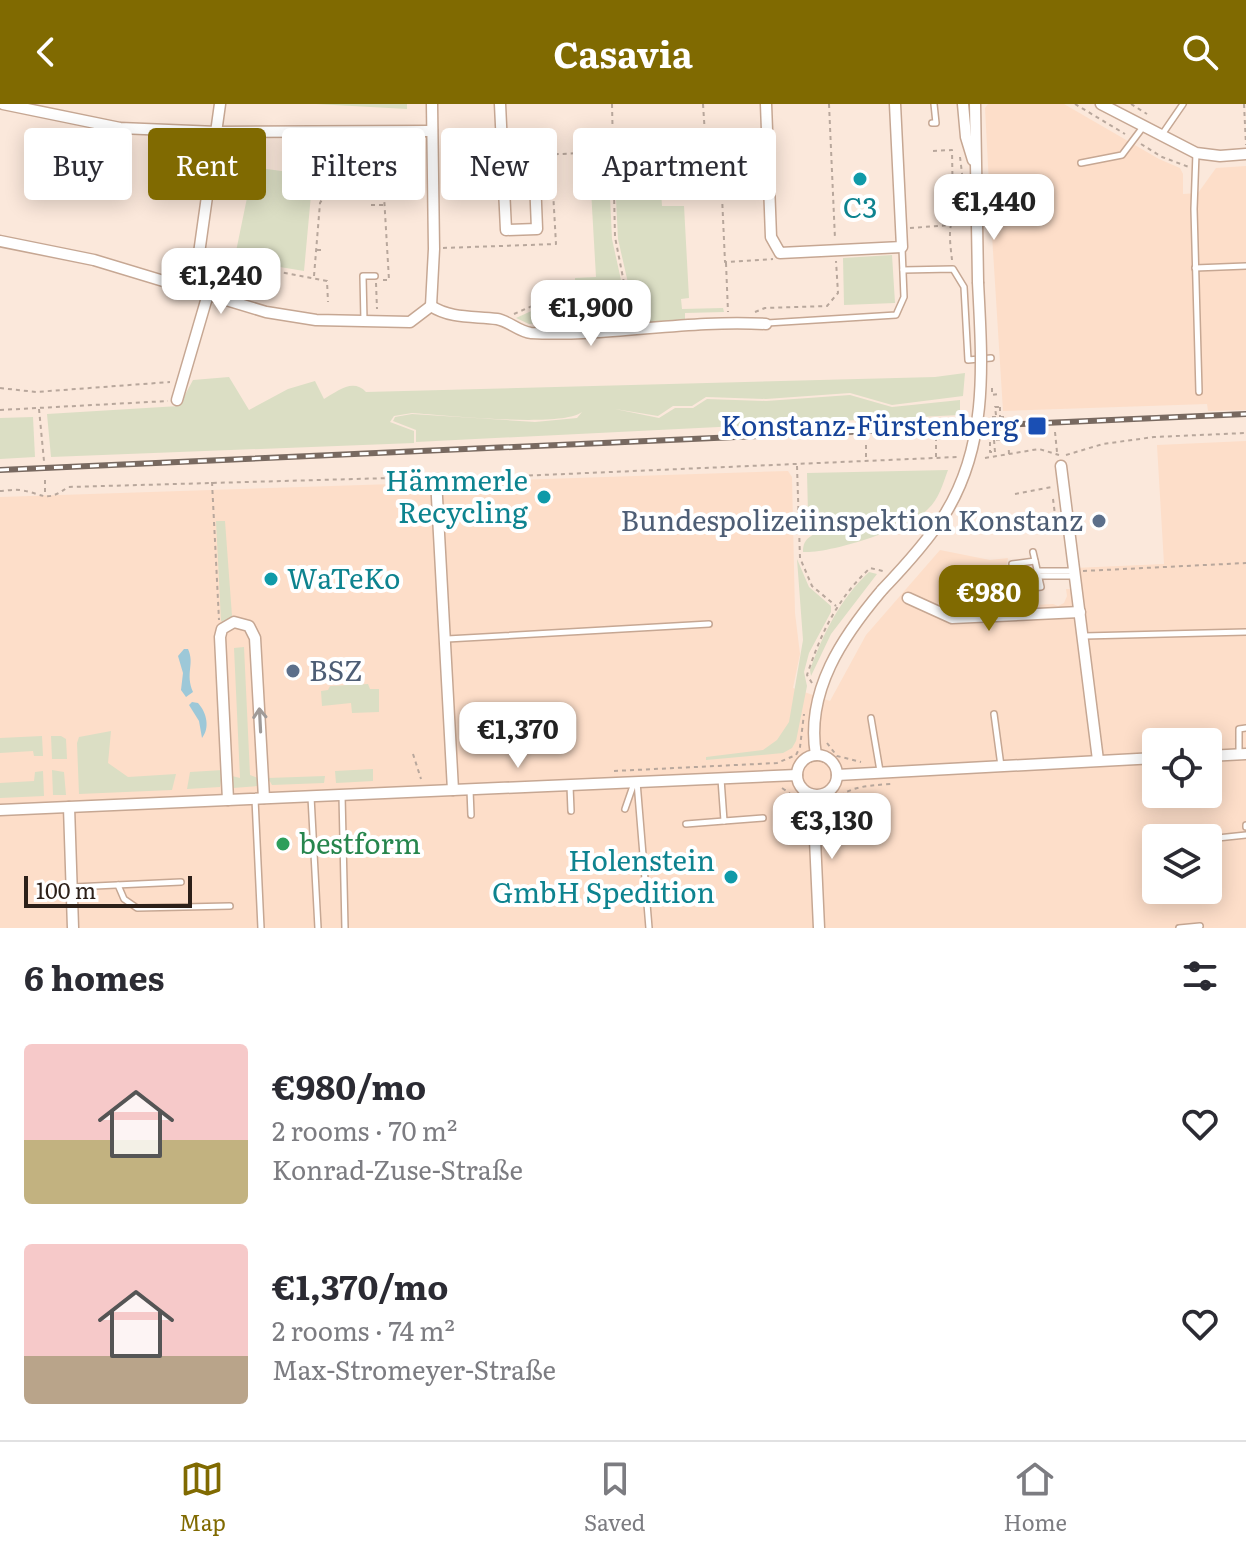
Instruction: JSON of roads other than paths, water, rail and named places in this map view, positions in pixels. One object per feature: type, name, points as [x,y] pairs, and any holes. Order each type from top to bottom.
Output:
[{"type":"street","points":[[3,104],[120,128],[148,129]]},
{"type":"street","points":[[217,128],[220,104]]},
{"type":"street","points":[[431,306],[432,104]]},
{"type":"street","points":[[500,104],[501,128]]},
{"type":"street","points":[[766,104],[771,237],[780,253],[902,247],[895,104]]},
{"type":"street","points":[[963,104],[966,137],[975,166]]},
{"type":"street","points":[[816,755],[813,721],[825,677],[849,631],[924,544],[946,512],[971,454],[981,398],[975,104]]},
{"type":"street","points":[[1101,104],[1196,153],[1220,156],[1246,152]]},
{"type":"street","points":[[266,132],[432,131]]},
{"type":"street","points":[[535,179],[537,229],[506,230],[504,180],[535,179]]},
{"type":"street","points":[[194,289],[207,200]]},
{"type":"street","points":[[0,241],[94,260],[250,307],[316,320],[410,322],[431,306]]},
{"type":"street","points":[[177,400],[208,294]]},
{"type":"street","points":[[431,306],[445,315],[502,320],[526,333],[623,331],[745,322],[766,324]]},
{"type":"street","points":[[1061,466],[1098,760]]},
{"type":"street","points":[[436,479],[453,790]]},
{"type":"street","points":[[908,598],[952,618],[1080,612]]},
{"type":"street","points":[[228,800],[220,637],[222,629],[228,624],[241,622],[249,626],[255,638],[259,799]]},
{"type":"street","points":[[1222,755],[1242,754]]},
{"type":"street","points":[[816,755],[830,761],[837,775],[830,790],[813,795],[803,790],[797,775],[802,762],[816,755]]},
{"type":"street","points":[[837,775],[1142,758]]},
{"type":"street","points":[[0,810],[797,775]]},
{"type":"street","points":[[813,795],[819,928]]},
{"type":"street","points":[[69,807],[73,928]]},
{"type":"lane","points":[[932,123],[936,123],[934,104]]},
{"type":"lane","points":[[1160,137],[1183,104]]},
{"type":"lane","points":[[1081,163],[1122,155],[1143,127]]},
{"type":"lane","points":[[1196,153],[1195,268],[1199,392]]},
{"type":"lane","points":[[766,324],[896,315],[904,297],[902,247]]},
{"type":"lane","points":[[1195,268],[1246,266]]},
{"type":"lane","points":[[903,270],[953,269],[964,287],[968,360],[991,358]]},
{"type":"lane","points":[[364,322],[363,276],[375,276]]},
{"type":"lane","points":[[1006,591],[1041,587],[1033,552]]},
{"type":"lane","points":[[1012,564],[1035,561]]},
{"type":"lane","points":[[1038,574],[1074,573]]},
{"type":"lane","points":[[446,640],[709,624]]},
{"type":"lane","points":[[1083,636],[1246,632]]},
{"type":"lane","points":[[994,714],[1001,766]]},
{"type":"lane","points":[[871,718],[880,772]]},
{"type":"lane","points":[[1242,754],[1239,729],[1246,728]]},
{"type":"lane","points":[[720,778],[724,821]]},
{"type":"lane","points":[[625,809],[636,782]]},
{"type":"lane","points":[[636,782],[649,928]]},
{"type":"lane","points":[[570,785],[571,811]]},
{"type":"lane","points":[[470,789],[471,815]]},
{"type":"lane","points":[[342,795],[345,928]]},
{"type":"lane","points":[[311,796],[318,928]]},
{"type":"lane","points":[[259,799],[261,928]]},
{"type":"lane","points":[[686,824],[763,818]]},
{"type":"lane","points":[[1222,838],[1246,835]]},
{"type":"lane","points":[[72,887],[181,882]]},
{"type":"lane","points":[[118,885],[124,899],[137,908],[230,906]]},
{"type":"lane","points":[[1179,928],[1200,926]]},
{"type":"water","points":[[188,649],[190,654],[193,692],[186,697],[181,690],[183,673],[178,656]]},
{"type":"water","points":[[198,703],[205,716],[207,725],[202,738],[199,721],[189,705]]},
{"type":"railway","points":[[0,470],[1246,414]]},
{"type":"place","name":"C3","points":[[860,179]]},
{"type":"place","name":"Konstanz-Fürstenberg","points":[[1037,426]]},
{"type":"place","name":"Hämmerle Recycling","points":[[544,497]]},
{"type":"place","name":"Bundespolizeiinspektion Konstanz","points":[[1099,521]]},
{"type":"place","name":"WaTeKo","points":[[271,579]]},
{"type":"place","name":"BSZ","points":[[293,671]]},
{"type":"place","name":"bestform","points":[[283,844]]},
{"type":"place","name":"Holenstein GmbH Spedition","points":[[731,877]]}]
